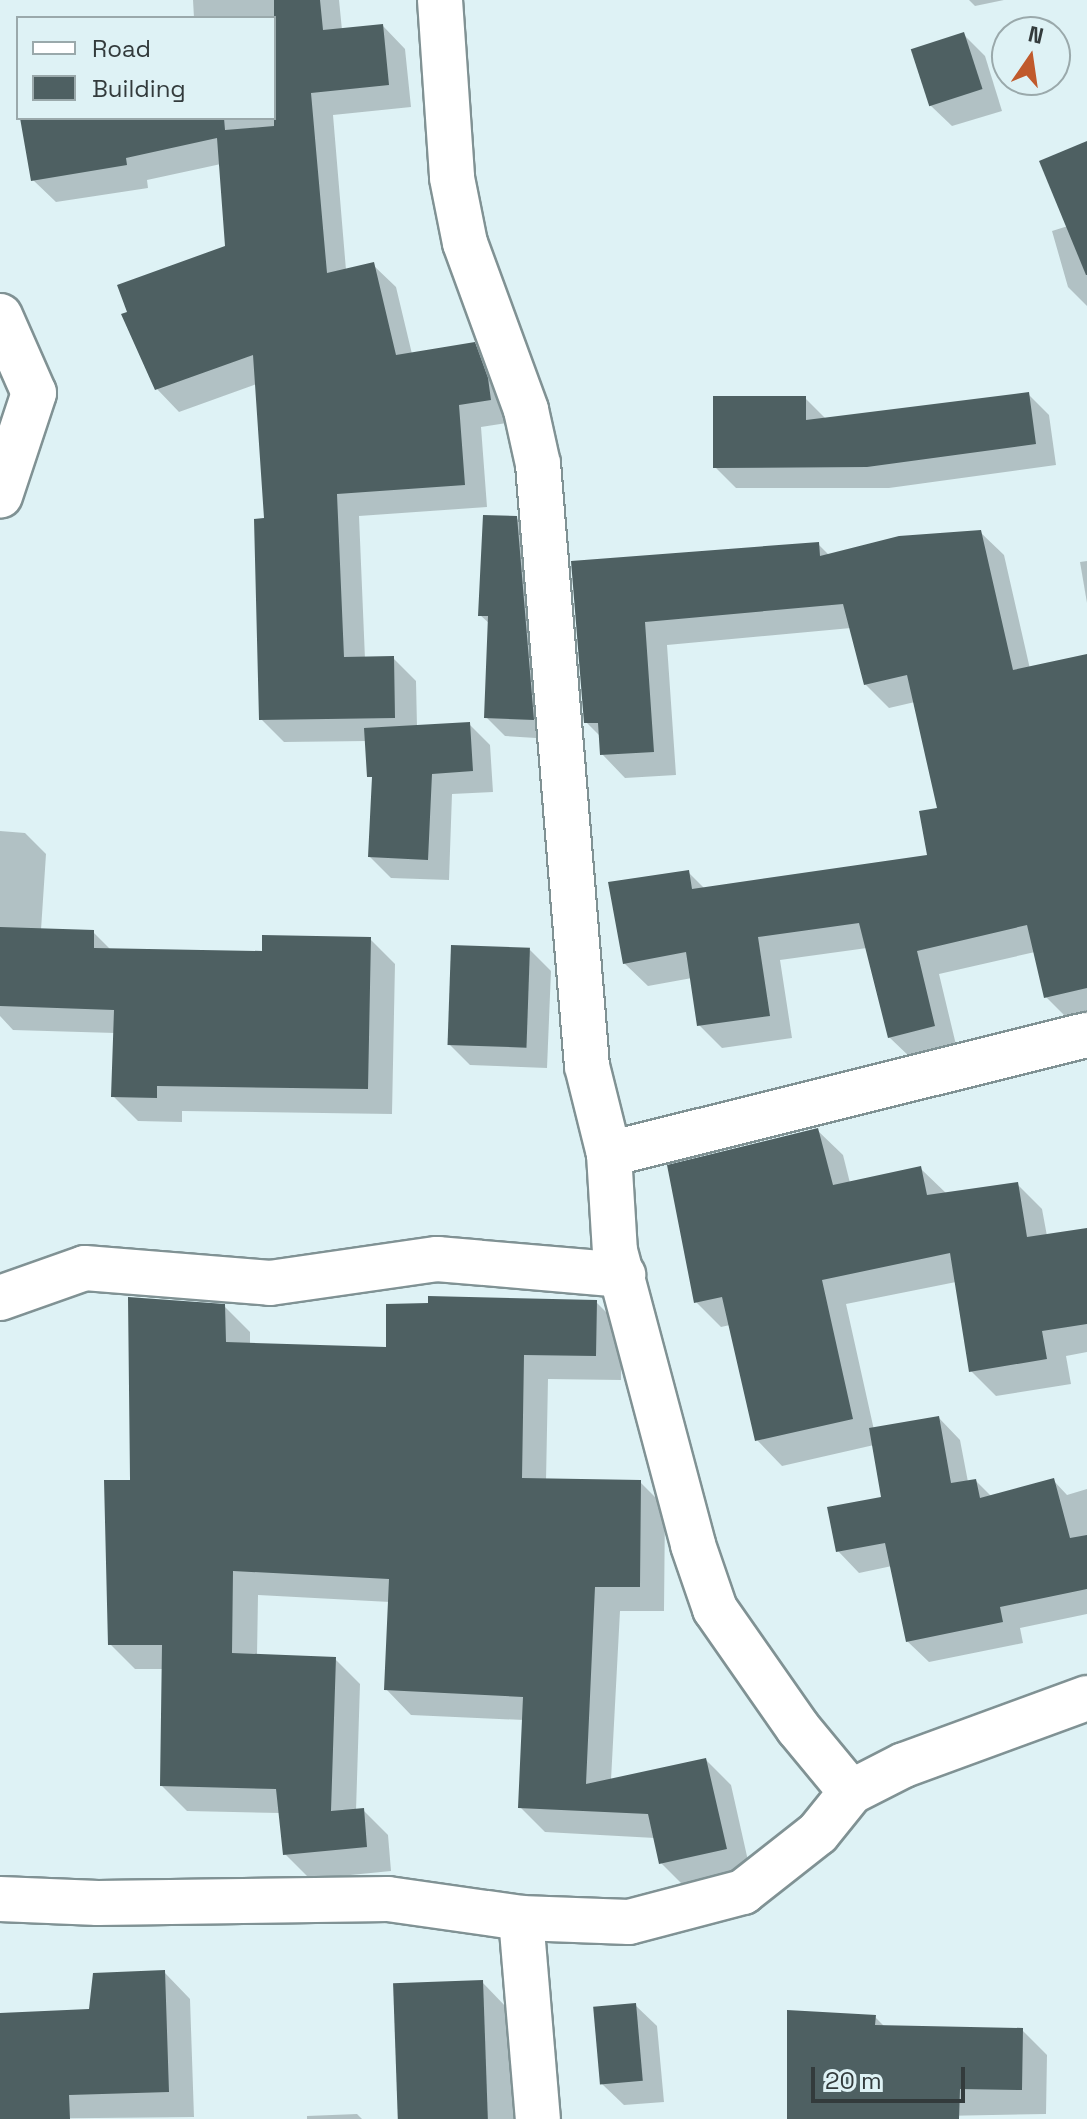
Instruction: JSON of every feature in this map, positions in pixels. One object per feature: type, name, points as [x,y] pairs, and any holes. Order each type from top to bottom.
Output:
[{"type":"street","points":[[440,0],[452,178],[465,243],[526,410],[538,464],[587,1066],[609,1154],[615,1251],[693,1545],[715,1609],[798,1728],[851,1792]]},
{"type":"street","points":[[0,316],[34,393],[0,496]]},
{"type":"street","points":[[609,1154],[1087,1035]]},
{"type":"street","points":[[0,1298],[85,1268],[270,1283],[437,1259],[623,1275]]},
{"type":"street","points":[[0,1899],[98,1903],[388,1899],[521,1918],[629,1922],[743,1892],[818,1833],[851,1792],[904,1765],[1087,1698]]},
{"type":"street","points":[[521,1918],[538,2119]]},
{"type":"building","points":[[274,0],[320,0],[323,30],[383,24],[389,85],[311,93],[327,273],[374,262],[396,355],[475,342],[488,378],[491,400],[459,405],[465,485],[337,494],[344,657],[394,656],[395,718],[259,720],[254,519],[264,518],[253,355],[155,390],[121,314],[127,312],[117,285],[225,246],[217,138],[126,158],[127,165],[31,181],[20,120],[224,120],[225,130],[274,126]]},
{"type":"building","points":[[964,32],[983,89],[929,106],[911,49]]},
{"type":"building","points":[[1087,141],[1087,275],[1086,275],[1039,161]]},
{"type":"building","points":[[1029,392],[1036,444],[867,467],[713,468],[713,396],[806,396],[806,420]]},
{"type":"building","points":[[483,515],[517,516],[534,720],[484,718],[488,616],[478,616]]},
{"type":"building","points":[[981,530],[1013,670],[1087,654],[1087,988],[1044,998],[1027,925],[917,951],[935,1026],[888,1038],[859,923],[758,937],[770,1016],[697,1026],[686,952],[623,964],[608,882],[689,870],[692,889],[927,855],[919,811],[937,808],[907,675],[864,685],[843,604],[645,622],[654,752],[600,755],[598,723],[584,723],[571,561],[819,542],[820,556],[899,536]]},
{"type":"building","points":[[470,722],[473,771],[432,774],[428,860],[368,857],[372,777],[367,777],[364,728]]},
{"type":"building","points":[[0,927],[94,930],[94,948],[262,951],[262,935],[371,937],[368,1089],[157,1086],[157,1098],[111,1097],[114,1010],[0,1006]]},
{"type":"building","points":[[451,945],[530,948],[526,1048],[448,1045]]},
{"type":"building","points":[[818,1128],[833,1185],[921,1166],[927,1195],[1018,1182],[1027,1237],[1087,1228],[1087,1324],[1042,1331],[1047,1359],[969,1372],[950,1253],[822,1280],[853,1419],[755,1441],[722,1297],[694,1303],[667,1165]]},
{"type":"building","points":[[428,1296],[597,1300],[596,1356],[524,1355],[522,1478],[641,1480],[640,1587],[595,1587],[586,1784],[706,1758],[727,1849],[659,1864],[648,1814],[518,1808],[523,1697],[384,1690],[389,1579],[233,1571],[232,1653],[336,1657],[331,1811],[364,1808],[367,1847],[283,1855],[276,1789],[160,1786],[162,1645],[108,1645],[104,1480],[130,1480],[128,1297],[225,1304],[226,1342],[386,1347],[386,1304],[428,1303]]},
{"type":"building","points":[[939,1416],[951,1483],[976,1479],[980,1498],[1054,1478],[1070,1538],[1087,1535],[1087,1589],[1000,1607],[1003,1622],[906,1642],[885,1543],[836,1552],[827,1507],[881,1497],[869,1428]]},
{"type":"building","points":[[165,1970],[169,2092],[69,2095],[70,2119],[0,2119],[0,2013],[89,2009],[93,1973]]},
{"type":"building","points":[[483,1980],[488,2119],[398,2119],[393,1983]]},
{"type":"building","points":[[636,2003],[643,2081],[600,2084],[593,2007]]},
{"type":"building","points":[[787,2010],[876,2015],[875,2025],[1023,2028],[1022,2090],[960,2089],[959,2119],[787,2119]]}]
